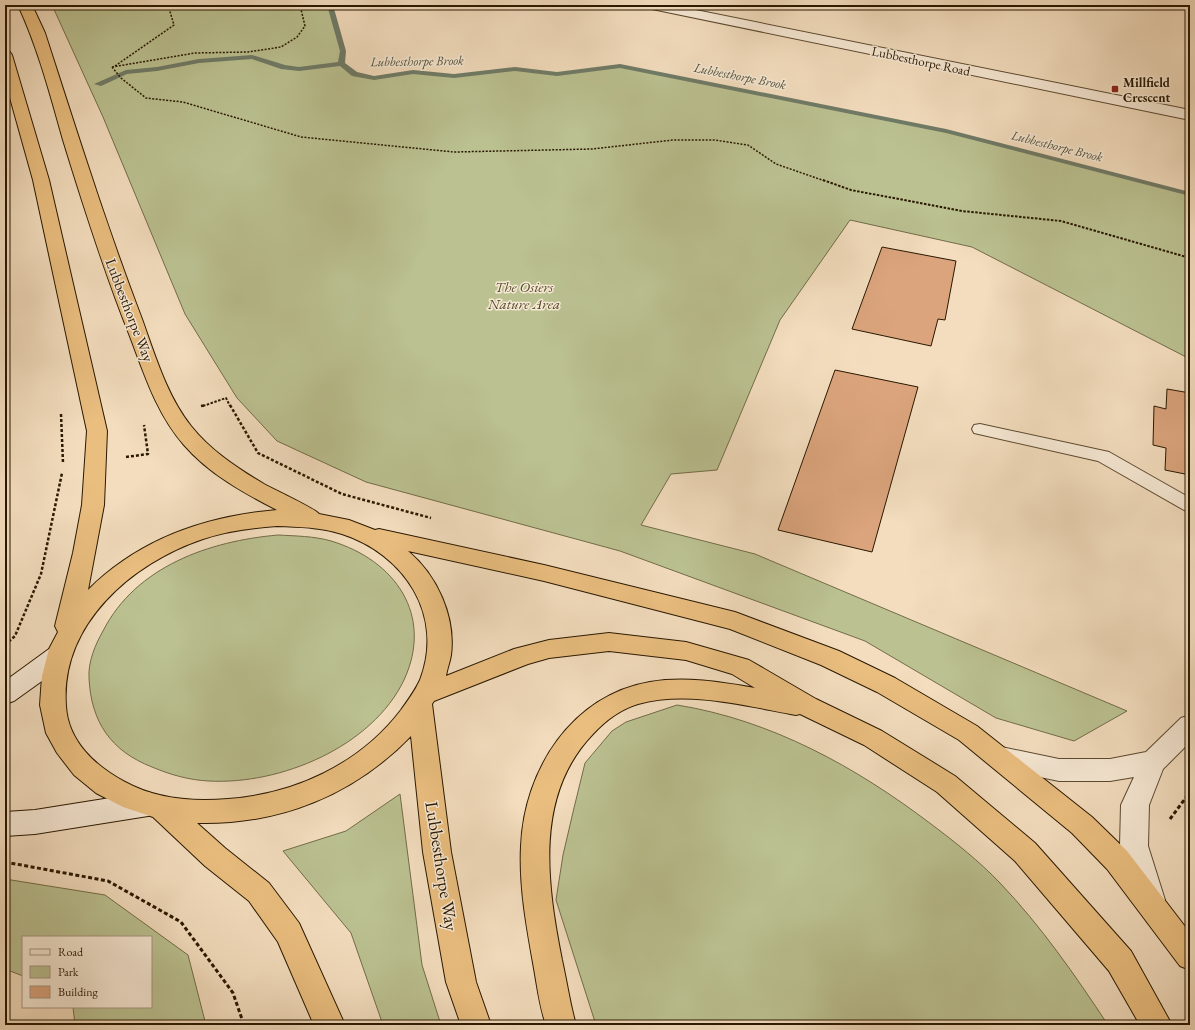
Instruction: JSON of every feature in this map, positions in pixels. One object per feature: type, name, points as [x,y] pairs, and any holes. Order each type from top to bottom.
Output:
[{"type":"highway","name":"Lubbesthorpe Way","points":[[25,5],[38,33],[108,256],[152,368],[173,415],[183,430],[211,459],[242,482],[295,511],[353,530]]},
{"type":"highway","points":[[5,55],[41,180],[97,431],[98,462],[93,511],[82,568],[53,680],[53,710],[65,745],[76,760],[107,786],[126,796],[154,806],[189,812],[219,812],[251,809],[281,802],[311,792],[339,779],[364,763],[386,745],[405,725],[423,698],[434,672],[440,639],[437,614],[432,596],[423,580],[401,557],[380,542],[353,530]]},
{"type":"highway","points":[[60,650],[73,625],[86,606],[102,590],[139,560],[183,538],[230,524],[270,519],[301,519],[353,530],[544,573],[735,622],[830,658],[886,685],[968,733],[1082,825],[1117,860],[1154,906],[1190,956]]},
{"type":"highway","points":[[423,698],[523,656],[549,649],[608,642],[686,651],[740,667],[807,706],[873,738],[946,784],[1025,852],[1120,961],[1157,1025]]},
{"type":"highway","points":[[561,1025],[539,914],[535,843],[542,805],[551,775],[569,741],[588,721],[608,706],[631,696],[653,692],[680,689],[807,706]]},
{"type":"highway","name":"Lubbesthorpe Way","points":[[423,698],[437,852],[461,982],[476,1025]]},
{"type":"highway","points":[[154,806],[259,892],[289,933],[330,1025]]},
{"type":"street","name":"Lubbesthorpe Road","points":[[652,5],[1190,115]]},
{"type":"street","points":[[5,694],[60,650]]},
{"type":"street","points":[[1154,906],[1134,846],[1135,805],[1153,762],[1190,725]]},
{"type":"street","points":[[1000,758],[1059,770],[1110,770],[1153,762]]},
{"type":"street","points":[[5,824],[35,822],[154,806]]},
{"type":"lane","points":[[980,429],[1103,456],[1190,506]]},
{"type":"path","points":[[112,67],[174,26],[168,5]]},
{"type":"path","points":[[112,67],[195,53],[248,52],[280,47],[297,37],[305,26],[300,5]]},
{"type":"path","points":[[112,67],[121,78],[146,98],[183,102],[301,137],[454,152],[592,149],[673,140],[714,140],[748,145],[776,164],[851,190],[962,211],[1062,221],[1190,258]]},
{"type":"path","points":[[5,645],[15,636],[41,574],[63,468],[60,406]]},
{"type":"path","points":[[144,424],[148,454]]},
{"type":"path","points":[[1167,827],[1172,814],[1190,792]]},
{"type":"path","points":[[5,862],[108,882],[181,922],[233,992],[244,1025]]},
{"type":"green space","name":"The Osiers Nature Area","points":[[52,5],[330,5],[343,51],[341,64],[355,74],[374,78],[413,72],[454,76],[515,69],[557,74],[620,66],[940,130],[1190,194],[1190,359],[972,247],[850,220],[780,320],[717,470],[671,474],[641,525],[755,554],[1127,711],[1074,741],[996,718],[865,641],[620,551],[366,482],[277,441],[237,398],[185,314],[103,117]]},
{"type":"green space","points":[[278,535],[304,536],[325,539],[354,550],[374,562],[390,576],[403,593],[411,612],[414,634],[412,656],[404,680],[389,704],[370,725],[347,742],[321,757],[293,768],[265,776],[236,781],[194,780],[159,770],[125,753],[106,733],[99,721],[94,708],[89,678],[91,660],[95,648],[117,608],[135,589],[155,574],[177,561],[201,551],[227,543]]},
{"type":"green space","points":[[677,705],[712,712],[779,734],[842,765],[873,783],[931,824],[975,859],[1030,916],[1057,951],[1108,1025],[596,1025],[556,900],[563,855],[585,763],[612,731],[626,722]]},
{"type":"green space","points":[[400,794],[422,965],[441,1025],[383,1025],[351,933],[283,851],[346,831]]},
{"type":"green space","points":[[5,879],[105,895],[188,955],[206,1025],[75,1025],[73,1008],[152,1008],[152,936],[22,936],[22,976],[5,969]]},
{"type":"building","points":[[882,247],[956,261],[945,320],[938,319],[931,346],[852,329]]},
{"type":"building","points":[[835,370],[918,387],[872,552],[778,530]]},
{"type":"building","points":[[1167,389],[1190,393],[1190,475],[1165,470],[1166,448],[1153,445],[1154,406],[1166,409]]},
{"type":"waterway","name":"Lubbesthorpe Brook","points":[[330,5],[343,51],[341,64]]},
{"type":"waterway","points":[[98,84],[126,72],[157,69],[199,61],[252,57],[284,67],[299,69],[341,64]]},
{"type":"waterway","name":"Lubbesthorpe Brook","points":[[341,64],[355,74],[374,78],[413,72],[454,76],[515,69],[557,74],[620,66],[946,131],[1190,194]]},
{"type":"place","name":"Millfield Crescent","points":[[1115,89]]}]
